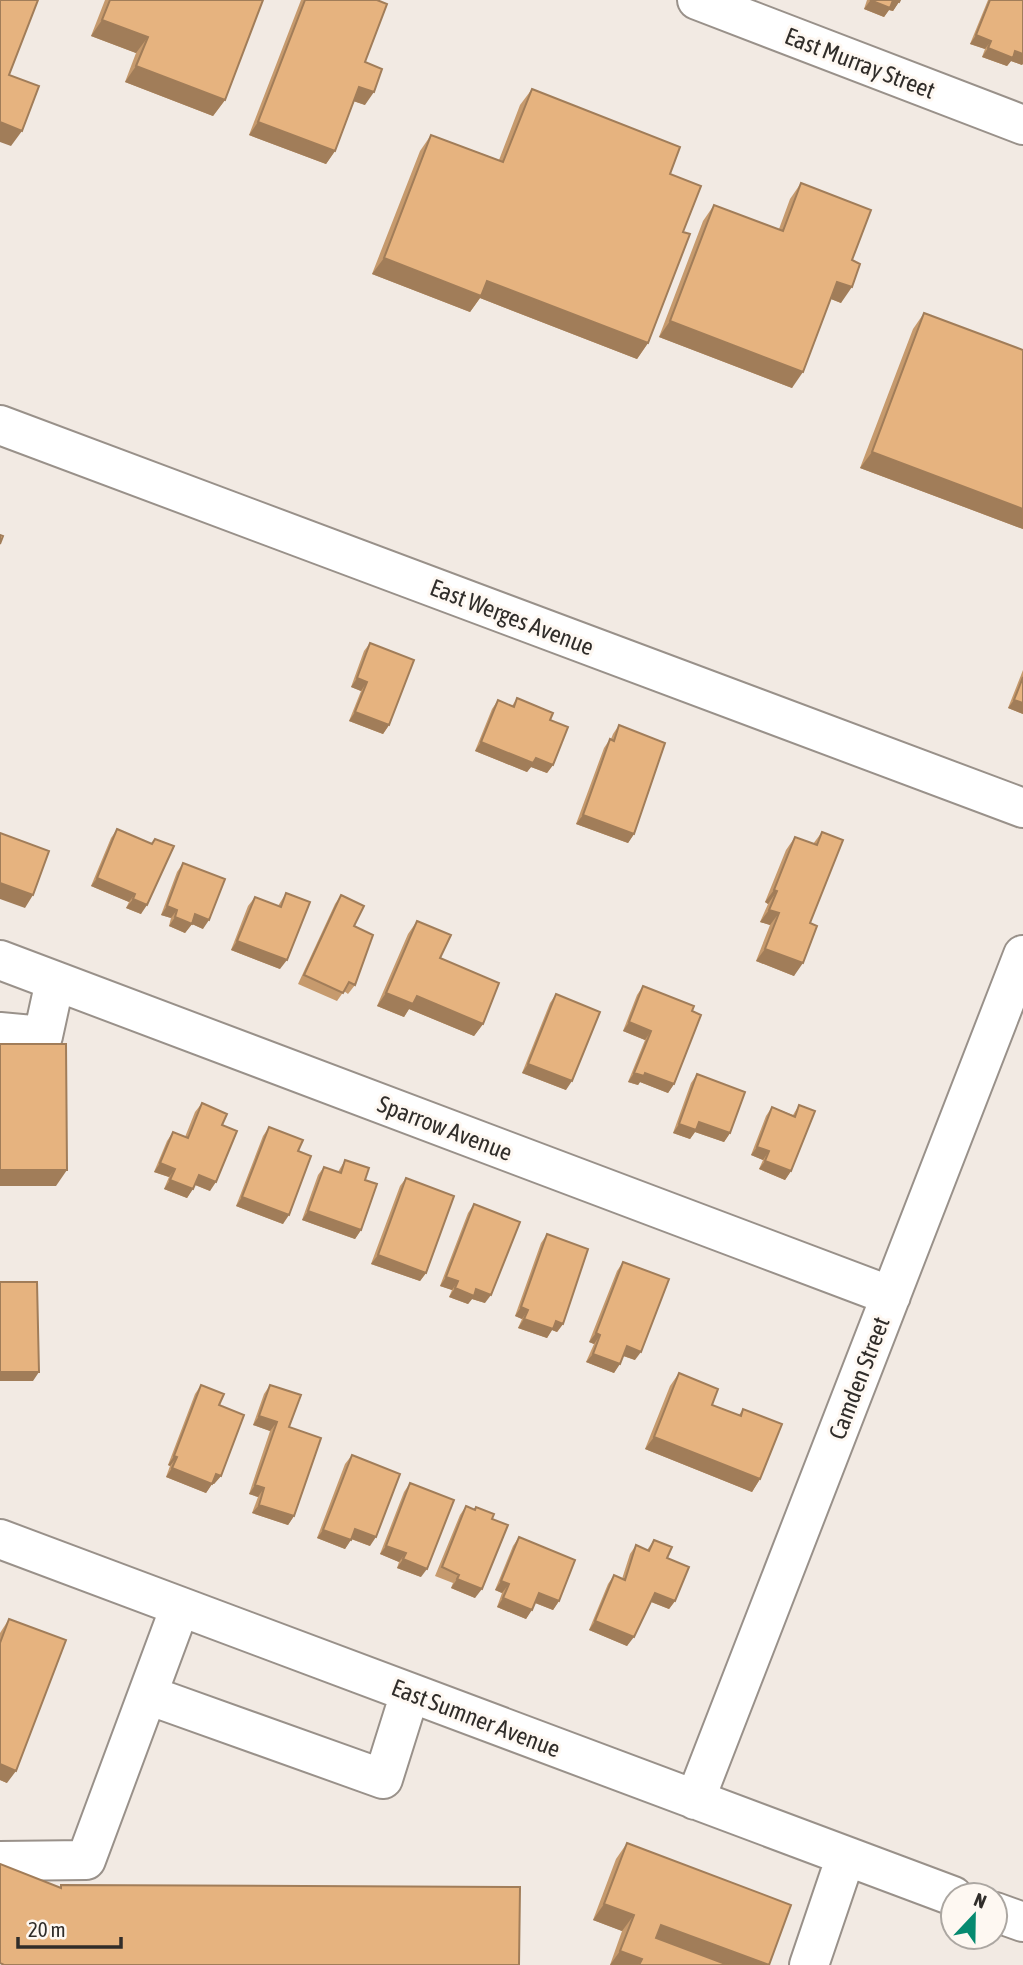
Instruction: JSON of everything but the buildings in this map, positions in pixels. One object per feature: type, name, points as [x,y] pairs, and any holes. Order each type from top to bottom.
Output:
[{"type":"street","name":"East Murray Street","points":[[697,0],[1023,125]]},
{"type":"street","name":"East Werges Avenue","points":[[0,425],[1023,808]]},
{"type":"street","name":"Camden Street","points":[[695,1800],[1023,955]]},
{"type":"street","name":"Sparrow Avenue","points":[[0,960],[891,1296]]},
{"type":"street","points":[[0,1032],[43,1036],[55,981]]},
{"type":"street","name":"East Sumner Avenue","points":[[0,1539],[939,1891]]},
{"type":"street","points":[[0,1861],[86,1860],[180,1607]]},
{"type":"street","points":[[148,1695],[383,1779],[410,1693]]},
{"type":"street","points":[[815,1963],[846,1856]]}]
